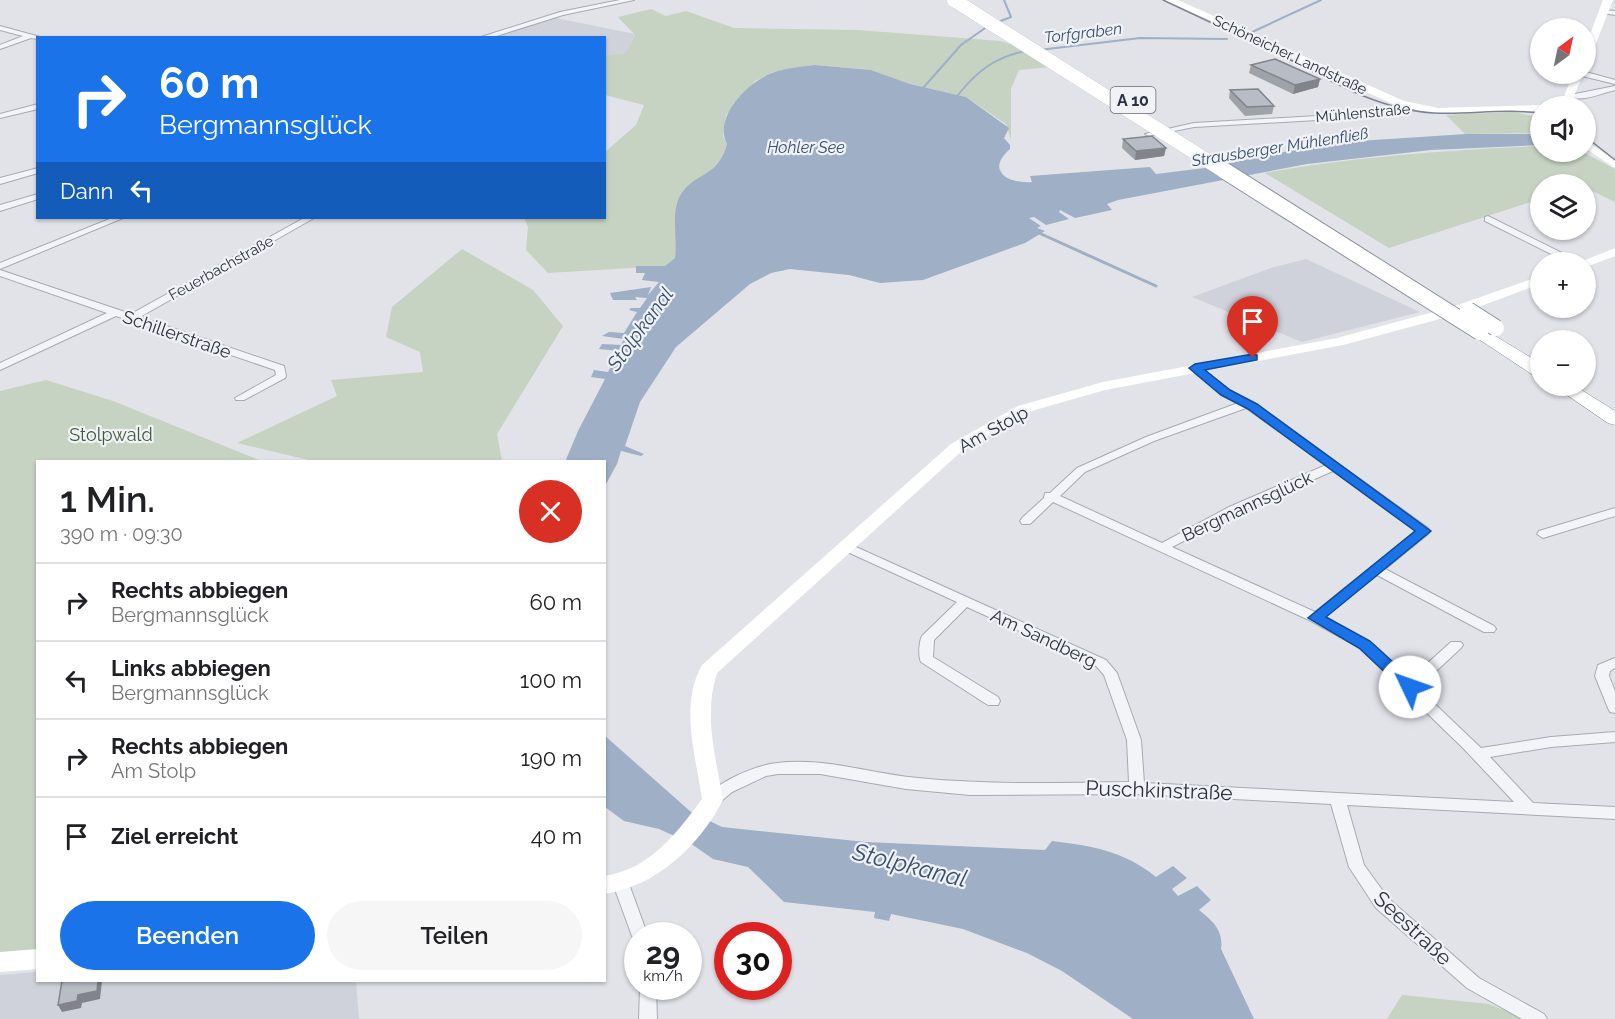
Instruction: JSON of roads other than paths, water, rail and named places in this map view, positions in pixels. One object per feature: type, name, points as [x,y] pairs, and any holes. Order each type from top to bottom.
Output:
[{"type":"highway","name":"A 10","points":[[954,0],[1488,330],[1530,351]]},
{"type":"highway","name":"A 10","points":[[972,0],[1488,330],[1530,363]]},
{"type":"highway","points":[[1596,391],[1615,403]]},
{"type":"highway","points":[[1579,396],[1615,419]]},
{"type":"main road","name":"Schöneicher Landstraße","points":[[1170,0],[1387,99],[1411,107]]},
{"type":"main road","points":[[1596,32],[1608,0]]},
{"type":"main road","name":"Mühlenstraße","points":[[1411,107],[1438,111],[1530,108]]},
{"type":"main road","points":[[1596,152],[1615,165]]},
{"type":"main road","points":[[1596,259],[1615,252]]},
{"type":"main road","name":"Am Stolp","points":[[711,804],[701,716],[702,685],[709,670],[957,447],[1023,409],[1102,386],[1338,342],[1457,310],[1530,284]]},
{"type":"main road","points":[[613,885],[634,880],[668,853],[711,804]]},
{"type":"main road","points":[[0,962],[36,959]]},
{"type":"street","points":[[487,36],[562,13],[631,0]]},
{"type":"street","points":[[1604,12],[1615,14]]},
{"type":"street","points":[[0,28],[36,36]]},
{"type":"street","points":[[0,47],[31,35]]},
{"type":"street","points":[[1596,77],[1615,82]]},
{"type":"street","points":[[1583,96],[1615,88]]},
{"type":"street","points":[[0,116],[36,107]]},
{"type":"street","name":"Mühlenstraße","points":[[1149,134],[1199,125],[1386,114],[1411,107]]},
{"type":"street","points":[[0,181],[36,171]]},
{"type":"street","points":[[0,208],[36,197]]},
{"type":"street","points":[[0,266],[117,219]]},
{"type":"street","name":"Feuerbachstraße","points":[[132,318],[308,219]]},
{"type":"street","points":[[1488,219],[1553,252]]},
{"type":"street","points":[[0,273],[116,312]]},
{"type":"street","name":"Schillerstraße","points":[[0,367],[116,312],[280,368],[281,376],[240,398]]},
{"type":"street","points":[[0,359],[12,363]]},
{"type":"street","name":"Bergmannsglück","points":[[1195,368],[1245,404],[1252,406],[1424,531],[1316,618]]},
{"type":"street","points":[[1026,521],[1049,496],[1081,470],[1150,439],[1245,404]]},
{"type":"street","name":"Bergmannsglück","points":[[1161,548],[1233,510],[1334,466]]},
{"type":"street","name":"Bergmannsglück","points":[[1049,496],[1316,618],[1365,645],[1478,754],[1529,808]]},
{"type":"street","points":[[1543,534],[1615,512]]},
{"type":"street","name":"Am Sandberg","points":[[845,546],[1101,663],[1110,673],[1134,740],[1137,788]]},
{"type":"street","points":[[1377,570],[1489,629]]},
{"type":"street","points":[[965,602],[927,639],[926,659],[993,701]]},
{"type":"street","points":[[1410,687],[1456,645]]},
{"type":"street","points":[[1615,663],[1603,668],[1602,676],[1615,708]]},
{"type":"street","points":[[1478,754],[1551,742],[1615,737]]},
{"type":"street","name":"Puschkinstraße","points":[[711,804],[727,788],[763,771],[778,768],[820,768],[906,783],[970,789],[1137,788],[1615,813]]},
{"type":"street","name":"Seestraße","points":[[1337,798],[1357,867],[1382,903],[1473,983],[1538,1019]]},
{"type":"street","points":[[613,885],[633,922]]},
{"type":"street","points":[[648,1000],[648,1019]]},
{"type":"water","name":"Hohler See","points":[[814,65],[871,70],[910,84],[966,97],[1009,128],[1004,138],[1010,145],[1010,149],[1003,157],[1000,170],[1008,178],[1023,182],[1032,182],[1030,176],[1150,167],[1156,174],[1205,168],[1328,143],[1466,134],[1530,134],[1530,145],[1431,150],[1307,164],[1118,200],[1107,204],[1112,210],[1075,218],[1060,210],[1059,212],[1069,219],[1046,225],[1034,217],[1029,218],[1041,226],[1037,228],[1045,231],[1025,243],[923,280],[880,283],[849,275],[790,269],[771,273],[750,284],[676,347],[640,402],[625,446],[644,454],[641,456],[621,451],[606,484],[606,460],[566,460],[605,379],[591,377],[594,370],[608,372],[619,351],[599,349],[602,344],[621,345],[624,339],[602,336],[609,332],[624,333],[637,312],[629,310],[640,308],[647,298],[613,300],[610,293],[651,287],[648,295],[659,282],[642,280],[645,273],[636,273],[636,266],[665,266],[675,258],[675,217],[681,194],[693,182],[712,169],[723,155],[727,144],[724,134],[725,123],[735,102],[753,84],[772,73]]},
{"type":"water","name":"Stolpkanal","points":[[606,737],[691,812],[722,827],[866,842],[1045,850],[1052,841],[1107,851],[1132,861],[1156,877],[1173,866],[1187,878],[1172,889],[1178,896],[1197,886],[1211,900],[1199,910],[1219,931],[1221,949],[1254,1019],[1133,1019],[1062,971],[1027,953],[963,929],[891,914],[889,921],[874,918],[875,912],[784,902],[748,867],[713,859],[690,843],[659,829],[624,821],[606,808]]},
{"type":"waterway","points":[[998,22],[1011,17],[1004,0]]},
{"type":"waterway","name":"Torfgraben","points":[[1250,33],[1321,0]]},
{"type":"waterway","points":[[923,88],[961,45],[988,26]]},
{"type":"waterway","name":"Torfgraben","points":[[1039,50],[1140,38],[1227,39]]},
{"type":"waterway","name":"Torfgraben","points":[[958,95],[987,66],[1005,57],[1026,51]]},
{"type":"waterway","points":[[1039,233],[1156,286]]},
{"type":"tram line","points":[[1163,0],[1289,59]]},
{"type":"tram line","points":[[1285,57],[1289,59]]},
{"type":"tram line","points":[[1289,59],[1293,61]]},
{"type":"tram line","points":[[1289,59],[1376,101],[1414,111],[1530,112]]},
{"type":"tram line","points":[[1596,145],[1615,160]]},
{"type":"water label","name":"Strausberger Mühlenfließ","points":[[1280,147]]},
{"type":"park label","name":"Stolpwald","points":[[111,434]]}]
